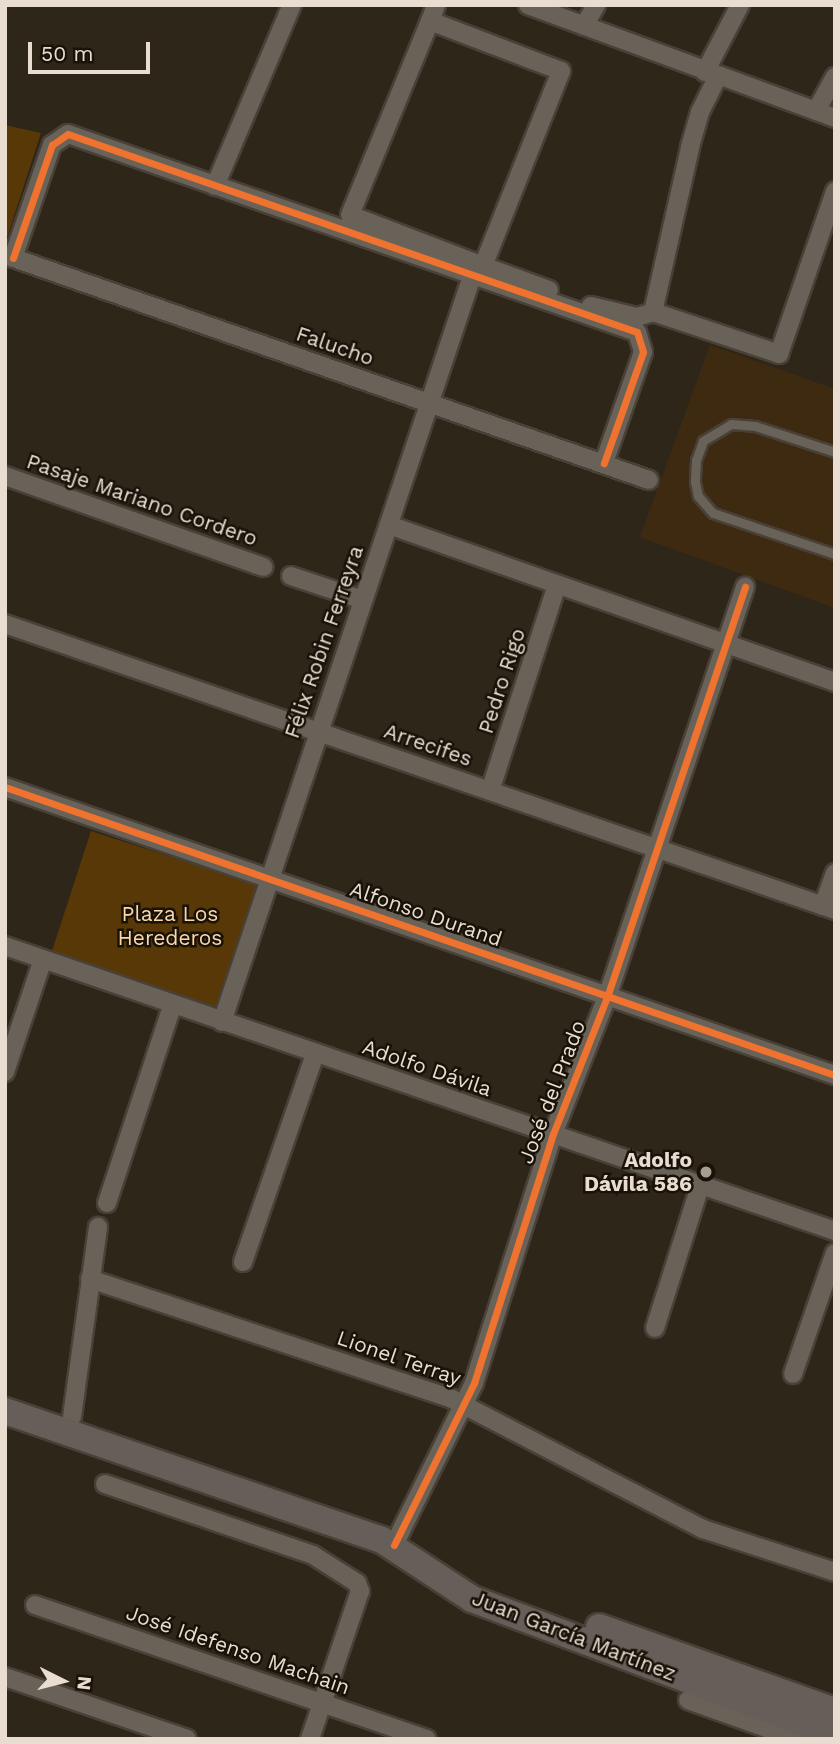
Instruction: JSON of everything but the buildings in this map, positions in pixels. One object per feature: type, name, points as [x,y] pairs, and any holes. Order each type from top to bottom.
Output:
[{"type":"main road","name":"Juan García Martínez","points":[[5,1393],[396,1537],[459,1574],[491,1589],[835,1711]]},
{"type":"main road","name":"Juan García Martínez","points":[[5,1411],[396,1537],[472,1599],[835,1735]]},
{"type":"street","points":[[215,186],[292,5]]},
{"type":"street","points":[[528,5],[835,118]]},
{"type":"street","points":[[584,26],[596,5]]},
{"type":"street","points":[[653,312],[700,112],[711,74],[740,5]]},
{"type":"street","points":[[433,13],[350,215],[478,271],[636,332],[643,352],[604,463]]},
{"type":"street","name":"Félix Robin Ferreyra","points":[[222,1022],[317,730],[430,404],[478,271],[561,71],[433,13]]},
{"type":"street","points":[[816,111],[835,77]]},
{"type":"street","points":[[9,256],[52,145],[68,134],[215,186],[593,307],[637,317],[653,312],[779,354],[835,191]]},
{"type":"street","name":"Falucho","points":[[9,256],[649,480]]},
{"type":"street","name":"Pasaje Mariano Cordero","points":[[5,476],[263,566]]},
{"type":"street","points":[[389,525],[835,682]]},
{"type":"street","points":[[291,576],[363,600]]},
{"type":"street","name":"Pedro Rigo","points":[[490,791],[557,585]]},
{"type":"street","name":"José del Prado","points":[[396,1537],[464,1404],[553,1134],[607,997],[745,587]]},
{"type":"street","name":"Arrecifes","points":[[5,624],[829,908]]},
{"type":"street","name":"Alfonso Durand","points":[[5,787],[835,1075]]},
{"type":"street","points":[[829,908],[835,873]]},
{"type":"street","name":"Adolfo Dávila","points":[[5,946],[172,1006],[835,1231]]},
{"type":"street","points":[[5,1072],[43,959]]},
{"type":"street","points":[[107,1203],[172,1006]]},
{"type":"street","points":[[243,1262],[314,1054]]},
{"type":"street","points":[[655,1328],[700,1186]]},
{"type":"street","points":[[72,1417],[97,1227]]},
{"type":"street","points":[[793,1374],[835,1253]]},
{"type":"street","name":"Lionel Terray","points":[[90,1279],[464,1404],[703,1529],[835,1572]]},
{"type":"street","points":[[105,1484],[313,1555],[358,1584],[360,1591],[320,1702],[310,1739]]},
{"type":"street","name":"José Idefenso Machain","points":[[35,1605],[427,1739]]},
{"type":"street","points":[[5,1677],[187,1739]]},
{"type":"street","points":[[688,1700],[797,1739]]},
{"type":"lane","points":[[835,452],[755,426],[731,424],[703,441],[696,460],[695,482],[698,496],[713,513],[835,554]]},
{"type":"shaded area","points":[[710,345],[835,389],[835,608],[640,537]]},
{"type":"green space","points":[[5,125],[41,133],[5,244]]},
{"type":"green space","name":"Plaza Los Herederos","points":[[91,831],[260,886],[219,1012],[50,957]]},
{"type":"cycle path","points":[[13,258],[52,145],[68,134],[637,332],[643,352],[604,463]]},
{"type":"cycle path","points":[[394,1545],[474,1383],[553,1134],[607,997],[745,587]]},
{"type":"cycle path","points":[[5,787],[835,1075]]},
{"type":"place","name":"Adolfo Dávila 586","points":[[706,1172]]}]
